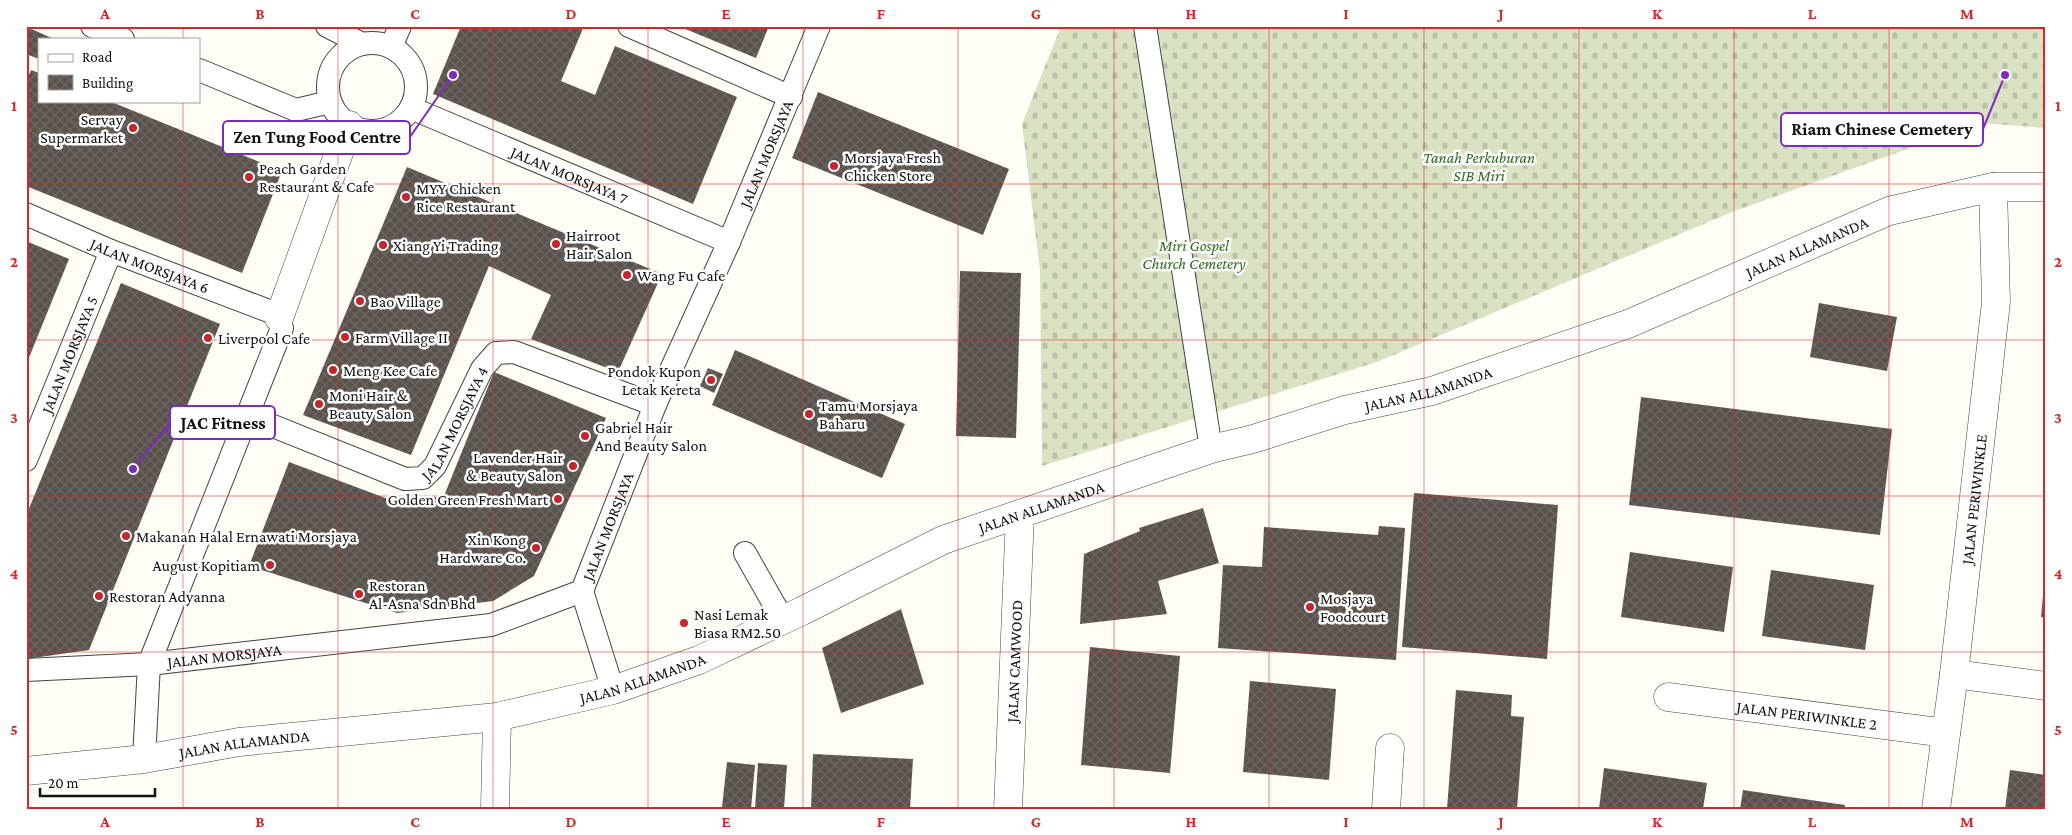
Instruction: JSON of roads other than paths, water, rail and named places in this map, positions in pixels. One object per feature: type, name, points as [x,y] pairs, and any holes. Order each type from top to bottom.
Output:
[{"type":"street","points":[[276,316],[349,125]]},
{"type":"street","name":"JALAN ALLAMANDA","points":[[26,771],[144,759],[240,742],[497,717],[613,690],[699,660],[943,540],[1212,449],[1253,439],[1345,410],[1432,391],[1628,324],[1889,211],[1993,187],[2046,186]]},
{"type":"street","name":"JALAN PERIWINKLE","points":[[1936,809],[1954,674],[1996,302],[1993,187]]},
{"type":"street","name":"JALAN CAMWOOD","points":[[1008,809],[1020,514]]},
{"type":"street","points":[[1954,674],[2046,686]]},
{"type":"street","name":"JALAN PERIWINKLE 2","points":[[1668,697],[1946,733]]},
{"type":"street","points":[[495,809],[497,717]]},
{"type":"street","points":[[1386,809],[1390,748]]},
{"type":"lane","points":[[92,26],[121,38]]},
{"type":"lane","points":[[328,26],[362,44]]},
{"type":"lane","points":[[391,47],[400,26]]},
{"type":"lane","points":[[628,26],[791,97]]},
{"type":"lane","name":"JALAN MORSJAYA","points":[[26,670],[149,664],[491,625],[582,591],[655,405],[729,242],[819,26]]},
{"type":"lane","points":[[1145,26],[1212,449]]},
{"type":"lane","points":[[377,43],[391,47],[411,67],[415,80],[415,94],[411,108],[402,119],[391,127],[377,131],[363,130],[349,125],[338,115],[330,102],[328,87],[330,73],[337,59],[348,49],[362,44],[377,43]]},
{"type":"lane","points":[[200,70],[296,110],[330,102]]},
{"type":"lane","name":"JALAN MORSJAYA 7","points":[[411,108],[729,242]]},
{"type":"lane","name":"JALAN MORSJAYA 6","points":[[26,214],[276,316]]},
{"type":"lane","name":"JALAN MORSJAYA 5","points":[[26,460],[111,250]]},
{"type":"lane","points":[[144,759],[149,664],[282,328],[276,316]]},
{"type":"lane","name":"JALAN MORSJAYA 4","points":[[248,416],[405,479],[423,478],[435,466],[482,369],[496,353],[514,352],[655,405]]},
{"type":"lane","points":[[746,553],[783,620]]},
{"type":"lane","points":[[582,591],[613,690]]},
{"type":"place","name":"Zen Tung Food Centre","points":[[453,75]]},
{"type":"place","name":"Riam Chinese Cemetery","points":[[2005,75]]},
{"type":"place","name":"Servay Supermarket","points":[[133,128]]},
{"type":"place","name":"Morsjaya Fresh Chicken Store","points":[[834,166]]},
{"type":"place","name":"Peach Garden Restaurant & Cafe","points":[[249,177]]},
{"type":"place","name":"MYY Chicken Rice Restaurant","points":[[406,197]]},
{"type":"place","name":"Hairroot Hair Salon","points":[[556,244]]},
{"type":"place","name":"Xiang Yi Trading","points":[[383,245]]},
{"type":"place","name":"Wang Fu Cafe","points":[[627,275]]},
{"type":"place","name":"Bao Village","points":[[360,301]]},
{"type":"place","name":"Farm Village II","points":[[345,337]]},
{"type":"place","name":"Liverpool Cafe","points":[[208,338]]},
{"type":"place","name":"Meng Kee Cafe","points":[[333,370]]},
{"type":"place","name":"Pondok Kupon Letak Kereta","points":[[711,380]]},
{"type":"place","name":"Moni Hair & Beauty Salon","points":[[319,404]]},
{"type":"place","name":"Tamu Morsjaya Baharu","points":[[809,414]]},
{"type":"place","name":"Gabriel Hair And Beauty Salon","points":[[585,436]]},
{"type":"place","name":"Lavender Hair & Beauty Salon","points":[[573,466]]},
{"type":"place","name":"JAC Fitness","points":[[133,469]]},
{"type":"place","name":"Golden Green Fresh Mart","points":[[558,499]]},
{"type":"place","name":"Makanan Halal Ernawati Morsjaya","points":[[126,536]]},
{"type":"place","name":"Xin Kong Hardware Co.","points":[[536,548]]},
{"type":"place","name":"August Kopitiam","points":[[270,565]]},
{"type":"place","name":"Restoran Al-Asna Sdn Bhd","points":[[359,594]]},
{"type":"place","name":"Restoran Adyanna","points":[[99,596]]},
{"type":"place","name":"Mosjaya Foodcourt","points":[[1310,607]]},
{"type":"place","name":"Nasi Lemak Biasa RM2.50","points":[[684,623]]},
{"type":"park label","name":"Tanah Perkuburan SIB Miri","points":[[1479,166]]},
{"type":"park label","name":"Miri Gospel Church Cemetery","points":[[1194,254]]}]
